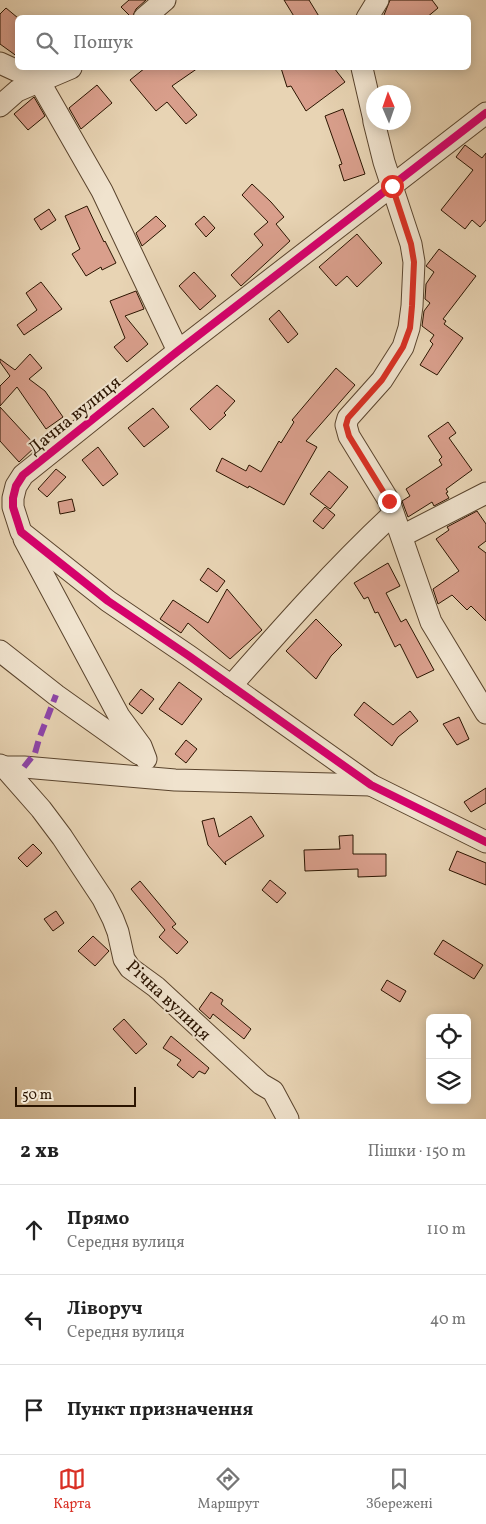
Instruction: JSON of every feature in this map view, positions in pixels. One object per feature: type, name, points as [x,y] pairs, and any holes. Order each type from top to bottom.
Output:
[{"type":"street","points":[[148,15],[165,0]]},
{"type":"street","points":[[369,15],[378,0]]},
{"type":"street","points":[[0,62],[15,69]]},
{"type":"street","points":[[16,70],[39,81],[102,192],[178,351]]},
{"type":"street","points":[[0,106],[17,91],[66,70]]},
{"type":"street","points":[[362,70],[366,86]]},
{"type":"street","name":"Дачна вулиця","points":[[146,759],[140,746],[119,716],[21,532],[12,498],[16,486],[24,475],[178,351],[486,113]]},
{"type":"street","points":[[376,130],[411,244],[414,262],[410,328],[403,347],[382,380],[350,415],[346,425],[349,436],[389,501],[431,622],[486,714]]},
{"type":"street","points":[[402,536],[486,493]]},
{"type":"street","points":[[231,686],[320,586],[393,514]]},
{"type":"street","points":[[21,532],[108,601],[371,785],[486,842]]},
{"type":"street","points":[[0,651],[56,695],[175,780]]},
{"type":"street","name":"Річна вулиця","points":[[2,766],[175,780],[371,785]]},
{"type":"street","name":"Річна вулиця","points":[[2,766],[41,808],[62,836],[103,899],[116,925],[124,959],[130,968],[156,987],[261,1084],[273,1091],[288,1119]]},
{"type":"building","points":[[129,0],[146,0],[136,9],[133,15],[129,15],[121,7]]},
{"type":"building","points":[[284,0],[309,0],[318,15],[293,15]]},
{"type":"building","points":[[390,0],[432,0],[438,8],[430,15],[384,15]]},
{"type":"building","points":[[6,8],[15,16],[15,55],[0,44],[0,14]]},
{"type":"building","points":[[142,70],[195,70],[172,86],[197,115],[186,124],[167,102],[156,111],[130,80]]},
{"type":"building","points":[[282,70],[336,70],[345,82],[306,111],[291,86],[287,87]]},
{"type":"building","points":[[97,85],[112,103],[81,129],[69,108]]},
{"type":"building","points":[[34,97],[45,116],[28,130],[14,114]]},
{"type":"building","points":[[343,109],[365,174],[344,181],[339,165],[342,164],[325,116]]},
{"type":"building","points":[[465,145],[482,158],[486,153],[486,220],[480,227],[472,220],[465,229],[441,210],[473,170],[456,157]]},
{"type":"building","points":[[252,184],[284,217],[276,224],[290,241],[241,286],[231,275],[263,245],[254,234],[268,222],[242,195]]},
{"type":"building","points":[[87,206],[116,263],[102,270],[101,267],[86,276],[72,254],[80,249],[65,216]]},
{"type":"building","points":[[49,209],[56,220],[41,230],[34,219]]},
{"type":"building","points":[[156,216],[166,226],[142,246],[136,233]]},
{"type":"building","points":[[204,216],[215,228],[206,237],[195,224]]},
{"type":"building","points":[[357,234],[382,263],[357,287],[347,276],[336,286],[319,267]]},
{"type":"building","points":[[439,249],[476,276],[443,319],[446,321],[444,324],[463,338],[437,375],[420,365],[433,344],[430,341],[434,335],[422,326],[424,311],[430,303],[425,299],[426,284],[434,272],[426,266]]},
{"type":"building","points":[[194,272],[216,296],[200,310],[179,286]]},
{"type":"building","points":[[41,282],[62,309],[24,335],[17,325],[37,310],[26,293]]},
{"type":"building","points":[[136,291],[144,309],[125,316],[148,344],[127,362],[114,347],[125,338],[110,301]]},
{"type":"building","points":[[279,310],[298,334],[288,343],[269,319]]},
{"type":"building","points":[[30,354],[42,368],[29,379],[45,391],[63,417],[46,429],[17,387],[0,406],[0,386],[10,376],[0,362],[0,359],[15,370]]},
{"type":"building","points":[[336,368],[355,385],[306,441],[317,447],[284,505],[216,471],[222,458],[246,471],[249,465],[261,472],[279,441],[281,443],[294,422],[292,420]]},
{"type":"building","points":[[217,385],[235,401],[224,413],[226,415],[210,430],[190,409]]},
{"type":"building","points":[[0,407],[36,446],[19,462],[0,441]]},
{"type":"building","points":[[153,408],[169,427],[144,447],[128,428]]},
{"type":"building","points":[[448,422],[456,433],[449,438],[472,470],[446,489],[449,498],[434,506],[432,502],[408,517],[402,501],[410,496],[406,489],[442,465],[439,460],[442,457],[428,436]]},
{"type":"building","points":[[98,447],[118,474],[103,486],[82,460]]},
{"type":"building","points":[[56,469],[66,477],[47,497],[38,489]]},
{"type":"building","points":[[329,471],[348,487],[330,509],[310,494]]},
{"type":"building","points":[[72,499],[75,511],[60,514],[58,502]]},
{"type":"building","points":[[325,507],[335,515],[323,529],[313,521]]},
{"type":"building","points":[[477,511],[486,524],[486,541],[478,547],[486,553],[486,621],[471,606],[467,610],[452,595],[438,604],[433,589],[459,571],[436,539],[449,530],[447,527]]},
{"type":"building","points":[[388,563],[400,586],[386,593],[401,622],[406,619],[434,670],[417,678],[400,644],[395,647],[378,612],[375,613],[368,597],[364,599],[354,583]]},
{"type":"building","points":[[208,568],[225,581],[217,592],[200,580]]},
{"type":"building","points":[[227,589],[262,630],[230,659],[188,623],[181,633],[160,619],[173,600],[208,623]]},
{"type":"building","points":[[316,619],[342,645],[331,656],[316,679],[286,651]]},
{"type":"building","points":[[179,682],[202,699],[182,725],[159,709]]},
{"type":"building","points":[[141,689],[154,699],[142,714],[129,704]]},
{"type":"building","points":[[364,702],[393,725],[410,711],[418,721],[398,737],[392,746],[354,715]]},
{"type":"building","points":[[459,717],[469,739],[457,745],[443,724]]},
{"type":"building","points":[[186,740],[197,749],[186,763],[175,754]]},
{"type":"building","points":[[486,788],[486,803],[471,812],[464,802]]},
{"type":"building","points":[[251,816],[264,836],[225,862],[226,865],[208,845],[202,821],[214,818],[219,837]]},
{"type":"building","points":[[353,835],[353,854],[386,854],[386,876],[358,877],[358,869],[305,871],[304,850],[340,849],[339,836]]},
{"type":"building","points":[[33,844],[42,853],[27,867],[18,858]]},
{"type":"building","points":[[457,851],[486,863],[486,885],[449,870]]},
{"type":"building","points":[[270,880],[286,893],[277,903],[262,890]]},
{"type":"building","points":[[140,881],[176,924],[172,927],[188,942],[177,954],[159,937],[165,930],[131,889]]},
{"type":"building","points":[[56,911],[64,923],[53,931],[44,919]]},
{"type":"building","points":[[93,936],[109,951],[95,966],[78,951]]},
{"type":"building","points":[[443,940],[483,965],[474,979],[434,954]]},
{"type":"building","points":[[387,980],[406,991],[400,1002],[381,990]]},
{"type":"building","points":[[211,992],[223,1000],[221,1004],[251,1029],[244,1039],[213,1014],[210,1019],[199,1009]]},
{"type":"building","points":[[124,1019],[147,1044],[136,1054],[113,1029]]},
{"type":"building","points":[[171,1036],[209,1068],[205,1074],[199,1071],[193,1078],[177,1065],[181,1060],[163,1048]]},
{"type":"marked path","points":[[24,767],[35,753],[56,695]]},
{"type":"cycle path","points":[[486,113],[178,351],[23,475],[16,486],[13,498],[13,507],[21,532],[108,601],[371,785],[486,842]]},
{"type":"route","points":[[389,501],[349,436],[346,425],[350,415],[382,380],[403,347],[410,328],[414,262],[411,244],[392,186]]}]
